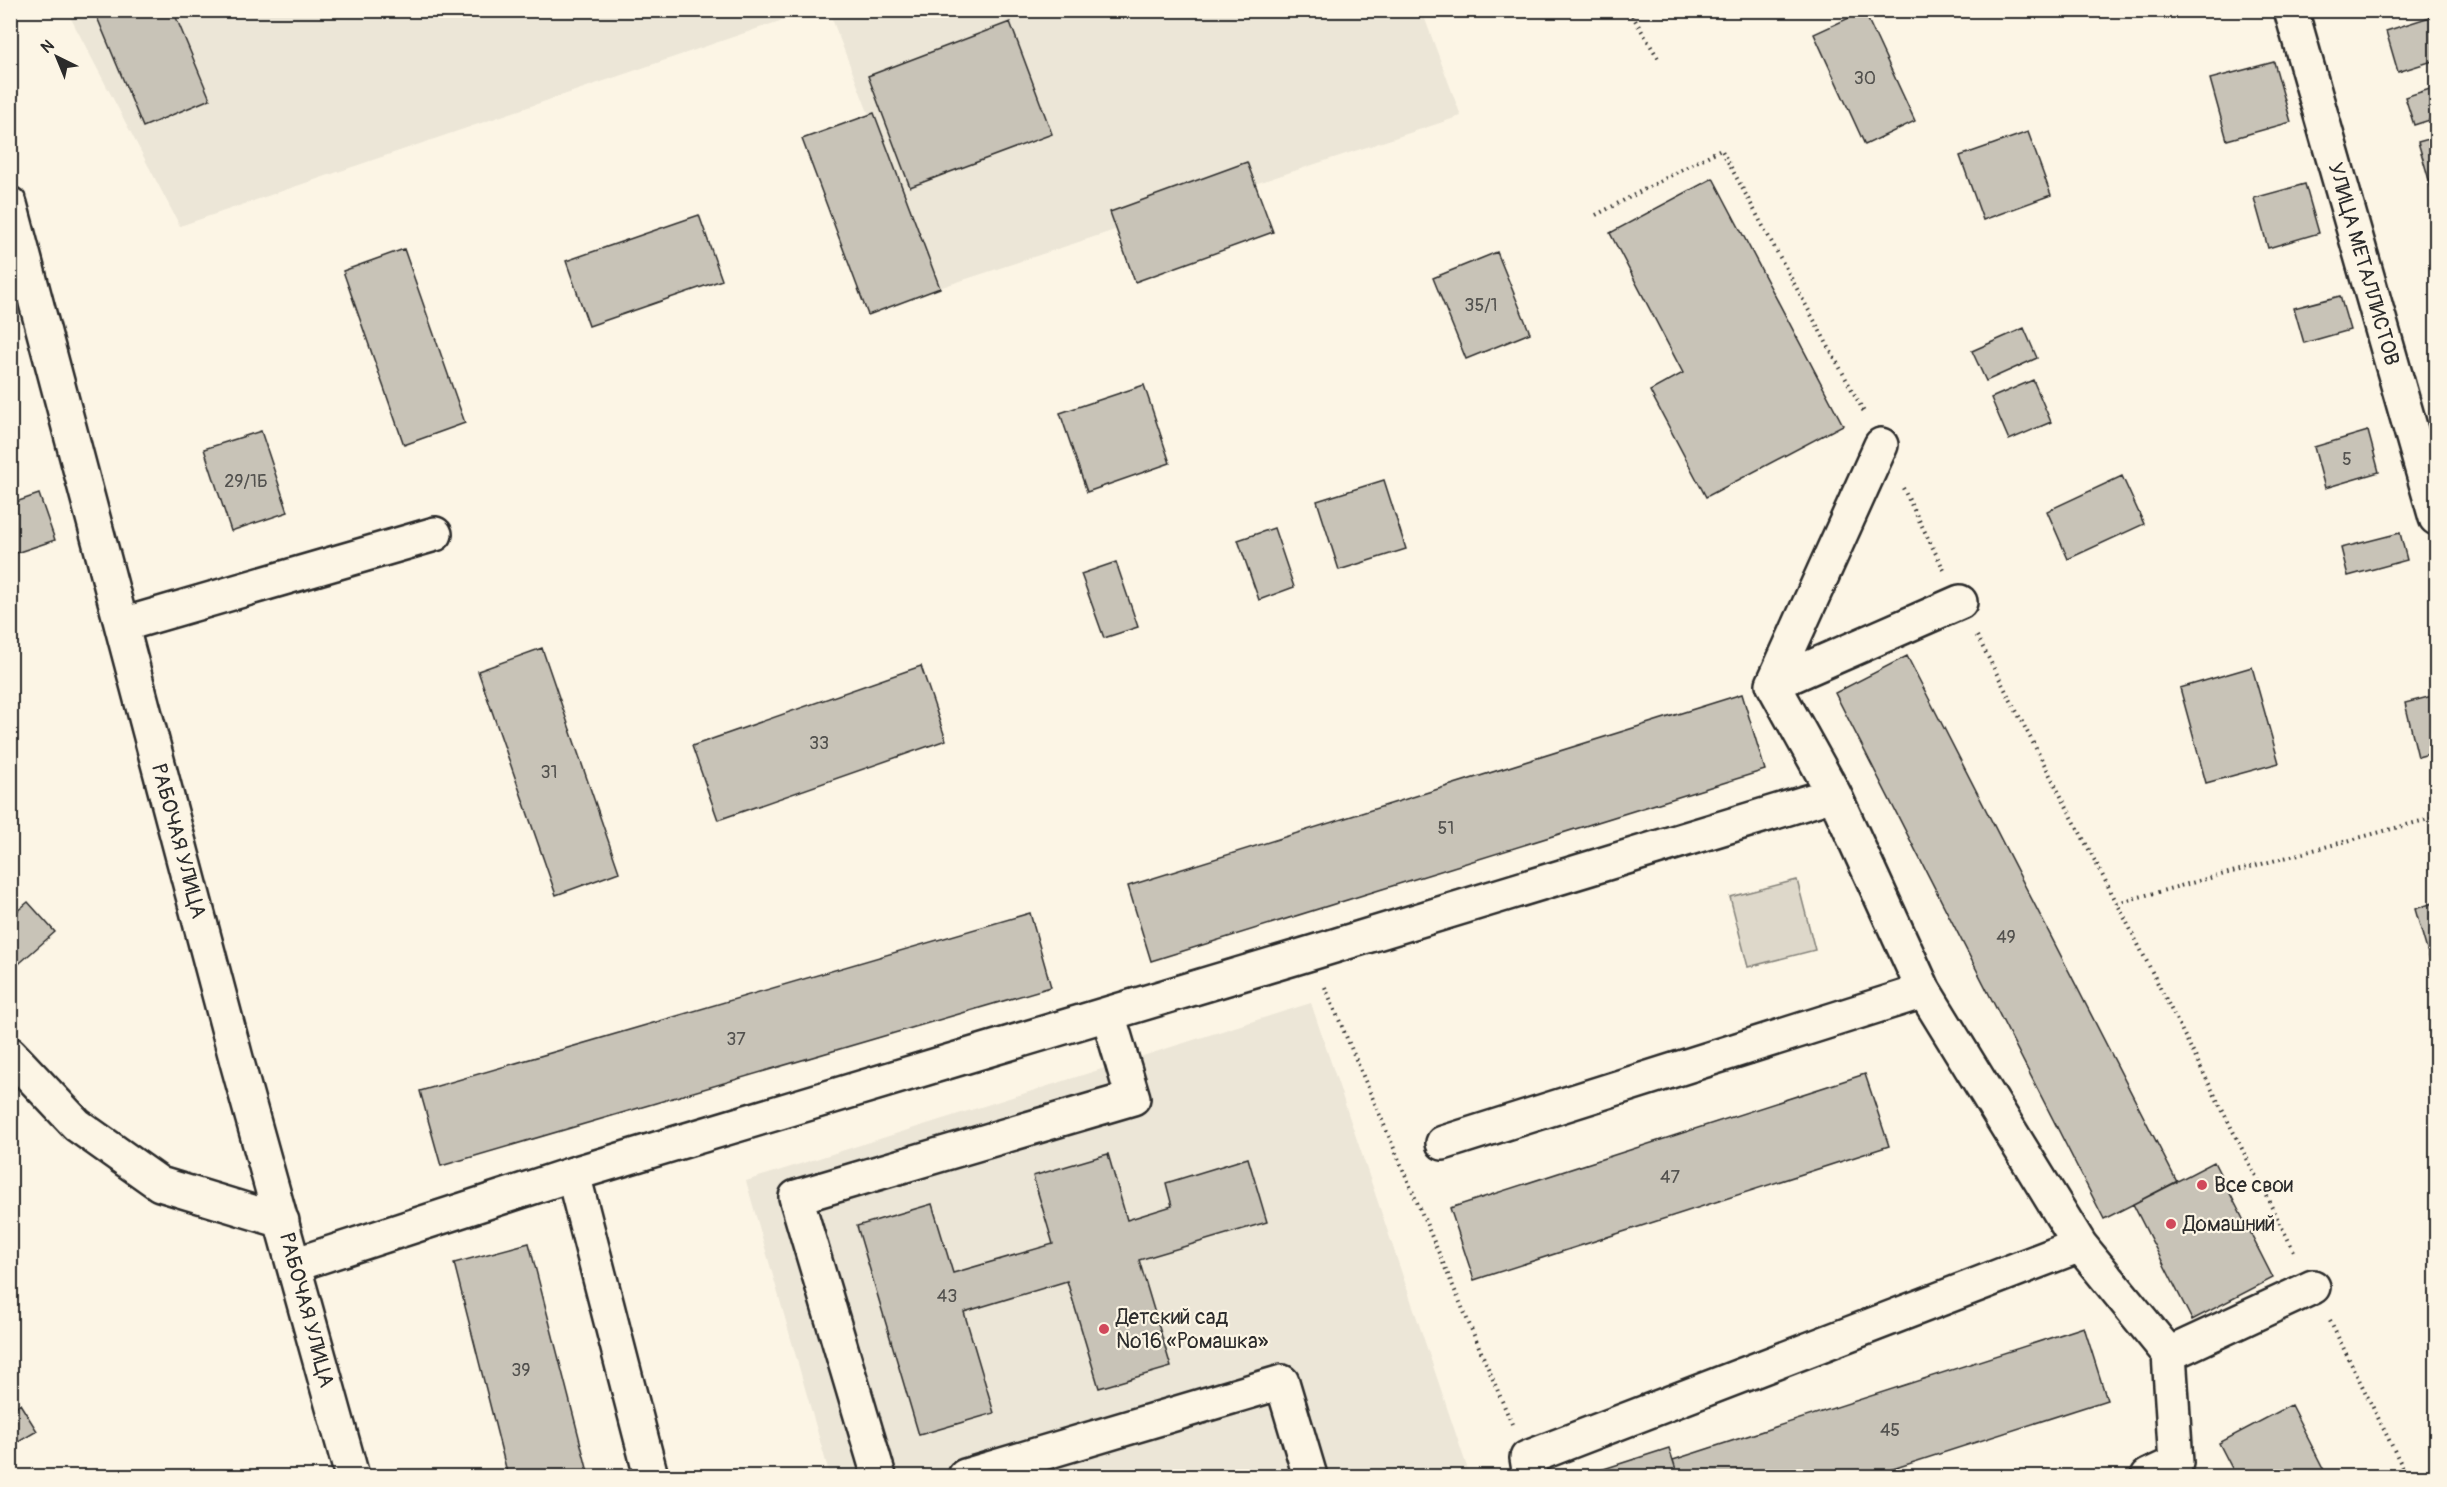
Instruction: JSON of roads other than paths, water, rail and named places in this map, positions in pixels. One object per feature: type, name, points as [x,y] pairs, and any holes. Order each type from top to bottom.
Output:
[{"type":"street","name":"УЛИЦА МЕТАЛЛИСТОВ","points":[[2291,10],[2436,518]]},
{"type":"street","name":"РАБОЧАЯ УЛИЦА","points":[[10,204],[237,1062],[352,1476]]},
{"type":"street","points":[[1773,684],[1881,445]]},
{"type":"street","points":[[122,625],[435,534]]},
{"type":"street","points":[[1773,684],[1960,602]]},
{"type":"street","points":[[1773,684],[1834,794],[1924,991],[2080,1245],[2169,1354],[2169,1472]]},
{"type":"street","points":[[294,1264],[573,1174],[1834,794]]},
{"type":"street","points":[[1443,1143],[1924,991]]},
{"type":"street","points":[[879,1476],[796,1197],[1133,1098],[1108,1014]]},
{"type":"street","points":[[10,1054],[77,1125],[160,1184],[282,1221]]},
{"type":"street","points":[[573,1174],[651,1476]]},
{"type":"street","points":[[1529,1467],[2080,1245]]},
{"type":"street","points":[[2169,1354],[2313,1287]]},
{"type":"street","points":[[965,1476],[1282,1382],[1310,1476]]},
{"type":"place","name":"Все свои","points":[[2202,1185]]},
{"type":"place","name":"Домашний","points":[[2171,1224]]},
{"type":"place","name":"Детский сад №16 «Ромашка»","points":[[1104,1329]]}]
